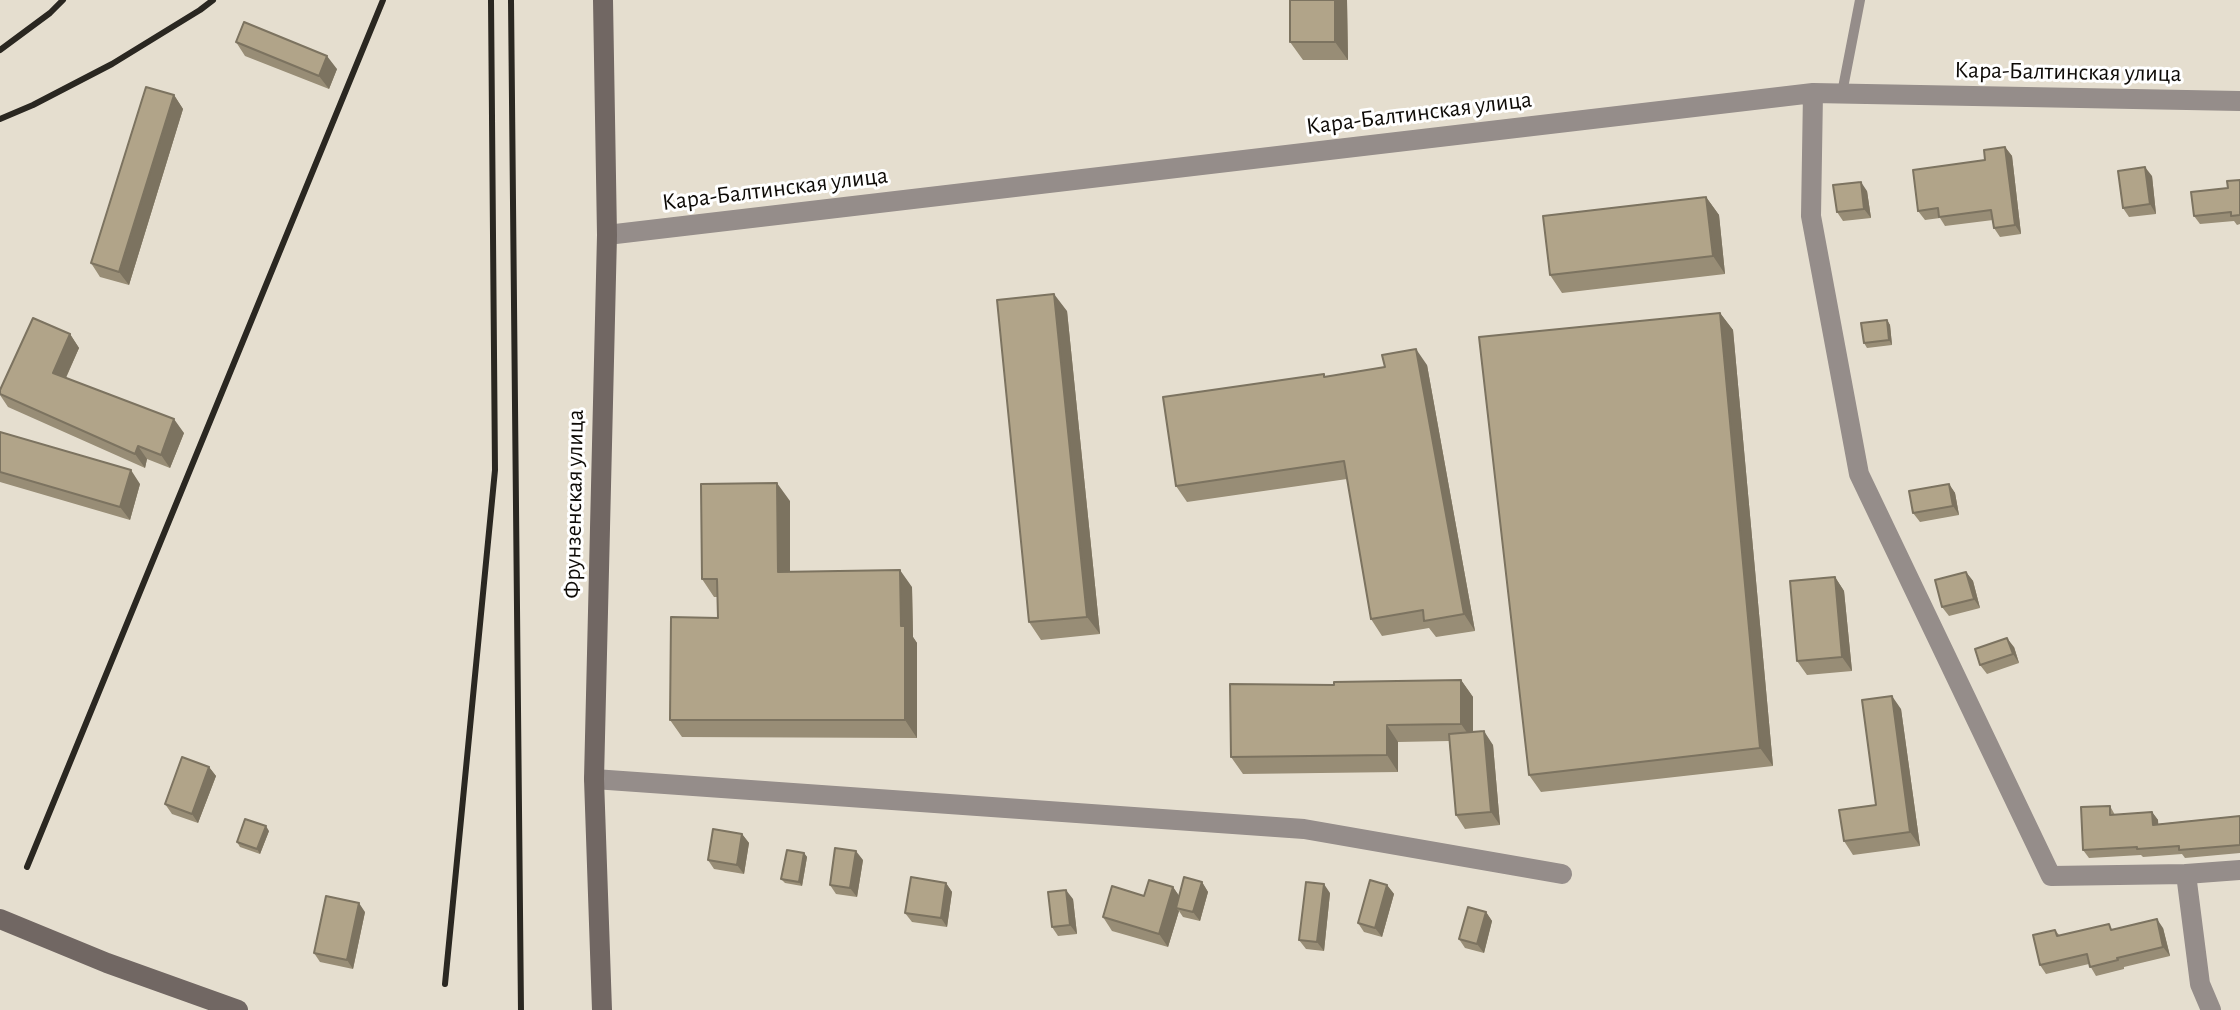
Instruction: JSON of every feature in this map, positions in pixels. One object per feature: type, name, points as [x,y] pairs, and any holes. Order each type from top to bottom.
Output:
[{"type":"street","name":"Фрунзенская улица","points":[[602,1010],[594,779],[607,235],[603,0]]},
{"type":"street","name":"Кара-Балтинская улица","points":[[607,235],[1813,93],[2240,101]]},
{"type":"street","points":[[1813,93],[1811,216],[1859,474],[2051,876],[2240,870]]},
{"type":"street","points":[[594,779],[1304,829],[1562,874]]},
{"type":"street","points":[[2186,874],[2200,984],[2211,1010]]},
{"type":"street","points":[[0,919],[107,963],[238,1010]]},
{"type":"lane","points":[[1842,93],[1860,0]]},
{"type":"building","points":[[1290,0],[1335,0],[1335,42],[1290,42]]},
{"type":"building","points":[[244,22],[327,56],[319,76],[236,42]]},
{"type":"building","points":[[146,87],[174,95],[119,272],[91,263]]},
{"type":"building","points":[[2005,147],[2015,225],[1994,228],[1991,210],[1939,217],[1938,208],[1918,211],[1913,170],[1985,160],[1984,150]]},
{"type":"building","points":[[2145,167],[2150,204],[2123,208],[2118,171]]},
{"type":"building","points":[[2240,180],[2240,215],[2231,216],[2231,212],[2194,216],[2191,192],[2228,188],[2227,181]]},
{"type":"building","points":[[1861,182],[1864,209],[1837,212],[1833,185]]},
{"type":"building","points":[[1706,197],[1713,256],[1550,275],[1543,216]]},
{"type":"building","points":[[1054,294],[1087,617],[1029,622],[997,300]]},
{"type":"building","points":[[1720,313],[1760,748],[1529,775],[1479,337]]},
{"type":"building","points":[[33,318],[70,334],[53,373],[174,419],[161,455],[138,446],[135,454],[0,394]]},
{"type":"building","points":[[1887,320],[1889,340],[1864,343],[1861,323]]},
{"type":"building","points":[[1416,349],[1464,614],[1424,621],[1423,610],[1371,619],[1344,461],[1176,486],[1163,397],[1385,367],[1382,355]]},
{"type":"building","points":[[0,432],[131,470],[120,507],[0,472]]},
{"type":"building","points":[[777,483],[778,572],[900,570],[901,626],[905,626],[905,720],[670,720],[671,617],[718,618],[717,579],[702,579],[701,484]]},
{"type":"building","points":[[1949,484],[1953,506],[1913,513],[1909,491]]},
{"type":"building","points":[[1966,572],[1974,599],[1942,607],[1935,580]]},
{"type":"building","points":[[1835,577],[1842,657],[1797,661],[1790,581]]},
{"type":"building","points":[[2007,638],[2013,654],[1980,665],[1975,649]]},
{"type":"building","points":[[1461,680],[1461,724],[1387,725],[1387,755],[1231,757],[1230,684],[1334,685],[1334,682]]},
{"type":"building","points":[[1892,696],[1910,832],[1844,841],[1839,810],[1876,805],[1862,700]]},
{"type":"building","points":[[1484,731],[1491,812],[1456,815],[1449,734]]},
{"type":"building","points":[[182,757],[209,767],[192,814],[165,804]]},
{"type":"building","points":[[2110,806],[2110,815],[2152,812],[2153,825],[2240,816],[2240,845],[2179,850],[2179,846],[2083,850],[2081,807]]},
{"type":"building","points":[[245,819],[266,826],[257,849],[237,842]]},
{"type":"building","points":[[713,829],[742,834],[737,865],[708,860]]},
{"type":"building","points":[[835,848],[856,851],[850,888],[830,885]]},
{"type":"building","points":[[787,850],[804,853],[799,882],[781,879]]},
{"type":"building","points":[[911,877],[946,883],[941,918],[905,913]]},
{"type":"building","points":[[1184,877],[1202,882],[1193,912],[1176,908]]},
{"type":"building","points":[[1149,880],[1173,887],[1159,934],[1103,917],[1112,886],[1144,896]]},
{"type":"building","points":[[1370,880],[1387,885],[1375,928],[1358,923]]},
{"type":"building","points":[[1306,882],[1324,884],[1317,942],[1299,940]]},
{"type":"building","points":[[1066,890],[1070,925],[1052,927],[1048,892]]},
{"type":"building","points":[[326,896],[359,903],[347,960],[314,953]]},
{"type":"building","points":[[1468,907],[1486,912],[1477,944],[1459,939]]},
{"type":"building","points":[[2157,919],[2163,947],[2090,967],[2087,954],[2040,965],[2033,935],[2055,930],[2057,936],[2109,924],[2111,930]]},
{"type":"railway","points":[[0,50],[63,0]]},
{"type":"railway","points":[[0,119],[112,64],[213,0]]},
{"type":"railway","points":[[27,867],[383,0]]},
{"type":"railway","points":[[445,984],[495,470],[491,0]]},
{"type":"railway","points":[[511,0],[521,1010]]}]
